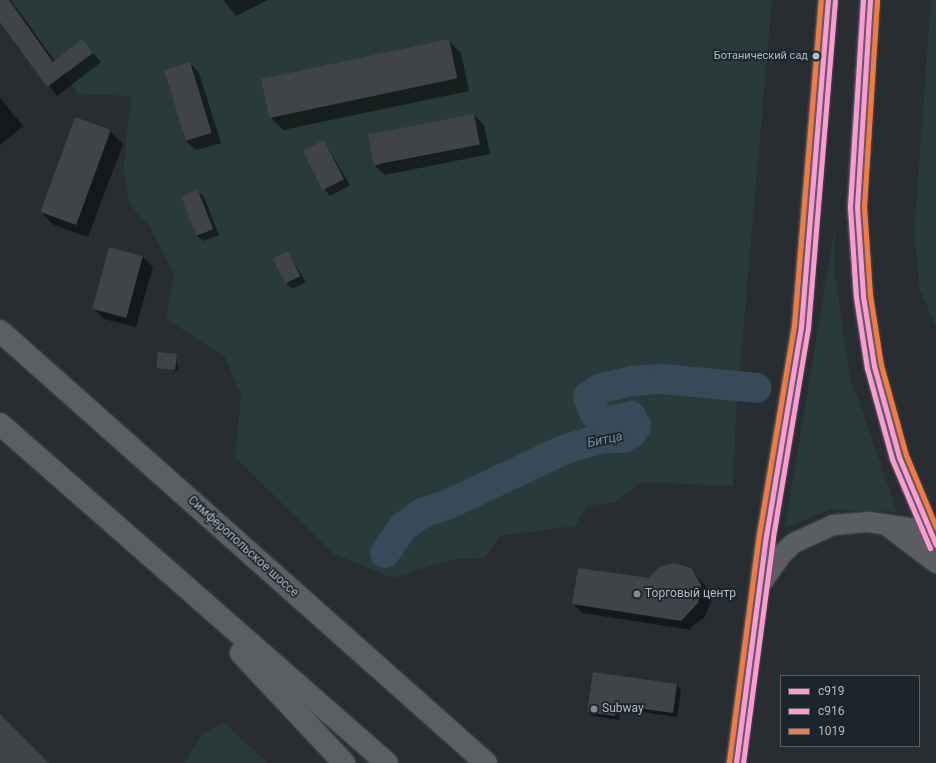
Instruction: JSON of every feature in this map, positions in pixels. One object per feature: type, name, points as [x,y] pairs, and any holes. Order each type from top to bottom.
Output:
[{"type":"highway","name":"Симферопольское шоссе","points":[[0,331],[486,763]]},
{"type":"highway","points":[[0,424],[120,532],[387,763]]},
{"type":"highway","points":[[120,532],[302,715],[344,763]]},
{"type":"main road","points":[[736,763],[760,584],[801,327],[828,0]]},
{"type":"main road","points":[[870,0],[857,207],[862,296],[884,407],[908,481],[933,538]]},
{"type":"main road","points":[[760,584],[782,554],[815,532],[850,522],[887,526],[933,538]]},
{"type":"main road","points":[[887,526],[936,563]]},
{"type":"shaded area","points":[[12,0],[772,0],[736,415],[733,486],[641,482],[616,502],[587,506],[575,526],[501,536],[484,558],[454,559],[393,578],[334,554],[235,457],[241,396],[225,357],[166,319],[174,274],[148,224],[130,205],[123,170],[131,96],[78,94]]},
{"type":"shaded area","points":[[931,0],[936,0],[936,327],[920,290],[914,233]]},
{"type":"shaded area","points":[[835,226],[835,272],[849,373],[897,512],[831,509],[785,528]]},
{"type":"shaded area","points":[[224,722],[267,763],[185,763],[202,734]]},
{"type":"building","points":[[0,0],[9,0],[53,62],[82,39],[93,53],[47,87],[0,22]]},
{"type":"building","points":[[449,39],[457,78],[270,118],[261,79]]},
{"type":"building","points":[[190,62],[212,133],[186,141],[164,70]]},
{"type":"building","points":[[474,114],[480,144],[374,165],[368,135]]},
{"type":"building","points":[[75,117],[111,130],[76,225],[40,212]]},
{"type":"building","points":[[324,140],[344,179],[323,190],[303,151]]},
{"type":"building","points":[[198,190],[213,229],[196,236],[181,196]]},
{"type":"building","points":[[109,247],[143,256],[126,318],[92,309]]},
{"type":"building","points":[[288,251],[300,276],[285,284],[273,258]]},
{"type":"building","points":[[158,352],[177,354],[175,370],[156,368]]},
{"type":"building","name":"Торговый центр","points":[[674,563],[691,568],[701,585],[698,603],[681,621],[572,604],[578,568],[649,578],[659,567]]},
{"type":"building","points":[[593,672],[677,684],[673,713],[616,705],[615,716],[587,712]]},
{"type":"building","points":[[0,714],[49,763],[0,763]]},
{"type":"waterway","name":"Битца","points":[[385,553],[404,526],[422,513],[449,504],[563,450],[603,438],[623,438],[632,432],[636,426],[631,416],[607,422],[595,414],[588,397],[599,389],[632,381],[662,379],[757,388]]},
{"type":"transit line","name":"1019","points":[[729,762],[759,535],[794,326],[821,0]]},
{"type":"transit line","name":"с919","points":[[736,763],[766,536],[801,327],[828,0]]},
{"type":"transit line","name":"с916","points":[[863,0],[850,207],[856,297],[867,368],[892,459],[930,548]]},
{"type":"transit line","name":"с919","points":[[870,0],[857,207],[863,296],[874,366],[899,457],[936,545]]},
{"type":"transit line","name":"1019","points":[[877,0],[864,207],[870,295],[881,365],[906,455],[936,527]]},
{"type":"transit line","name":"с916","points":[[743,763],[773,537],[808,328],[835,1]]},
{"type":"place","name":"Ботанический сад","points":[[816,56]]},
{"type":"place","name":"Торговый центр","points":[[637,594]]},
{"type":"place","name":"Subway","points":[[594,709]]}]
